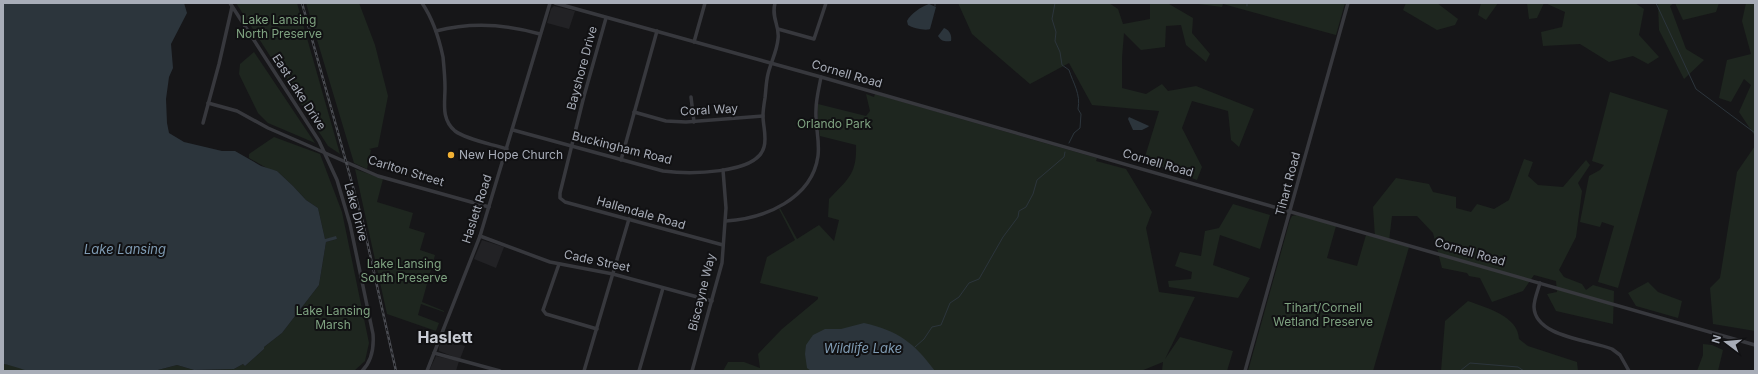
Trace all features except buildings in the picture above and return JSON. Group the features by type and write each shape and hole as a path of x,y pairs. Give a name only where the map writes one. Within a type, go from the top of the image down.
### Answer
{"street":[{"name":"East Lake Drive","path":"230,3 303,114 325,152"},
{"path":"422,3 428,12 436,31 443,62 445,87 444,110 448,123 462,135 507,148"},
{"name":"Haslett Road","path":"427,371 490,207 550,3"},
{"name":"Cornell Road","path":"555,3 772,63 1290,212 1540,282 1755,346"},
{"path":"694,42 705,3"},
{"name":"Buckingham Road","path":"513,130 670,172 723,170 749,163 762,154 765,139 763,116 766,85 778,39 778,30 773,17 775,3"},
{"path":"778,30 814,39 826,3"},
{"name":"Tihart Road","path":"1245,371 1348,3"},
{"path":"203,123 232,7"},
{"name":"Bayshore Drive","path":"560,193 584,96 606,18"},
{"path":"436,31 468,25 492,25 512,27 540,34"},
{"path":"621,160 657,31"},
{"path":"726,221 753,217 772,210 794,196 809,180 816,165 818,155 819,141 816,110 821,77"},
{"path":"692,97 694,122"},
{"name":"Carlton Street","path":"208,103 237,111 273,130 378,176 490,207"},
{"name":"Coral Way","path":"634,112 666,121 694,122 763,116"},
{"name":"Lake Drive","path":"325,152 337,180 350,224 370,320 373,349 369,361 362,371"},
{"name":"Biscayne Way","path":"692,371 720,270 726,221 726,191 723,170"},
{"name":"Hallendale Road","path":"560,193 560,198 565,202 723,245"},
{"path":"584,371 629,220"},
{"name":"Cade Street","path":"480,236 541,259 559,264 613,274 712,301"},
{"path":"559,264 543,306 543,310 546,314 597,328"},
{"path":"1540,282 1534,307 1536,316 1543,326 1552,332 1612,349 1621,358 1630,371"},
{"path":"639,371 664,288"},
{"path":"434,353 500,371"}],"shaded area":[{"path":"554,6 575,11 569,29 547,23 551,9"},
{"path":"482,240 504,247 496,268 474,259"},
{"path":"442,339 465,346 460,359 439,351"},
{"path":"436,356 459,361 456,371 429,371"}],"green space":[{"name":"Lake Lansing North Preserve","path":"236,3 297,3 340,154 328,146"},
{"path":"306,3 359,3 375,45 388,96 378,147 369,149 371,150 367,169 354,163"},
{"path":"958,3 1109,3 1118,9 1123,24 1150,19 1150,3 1174,3 1169,4 1193,18 1192,33 1210,54 1206,62 1186,45 1181,25 1166,26 1165,47 1141,50 1124,33 1122,88 1146,94 1162,84 1168,91 1196,86 1254,109 1239,147 1231,140 1228,111 1192,101 1182,128 1202,167 1197,180 1144,160 1159,111 1092,105 1069,63 1030,84 972,34"},
{"path":"1190,3 1345,3 1336,35 1223,4 1222,7"},
{"path":"1406,3 1437,3 1458,19 1455,25 1437,30 1403,10"},
{"path":"1481,3 1498,3 1486,20 1478,15"},
{"path":"1527,3 1544,3 1537,18 1529,19"},
{"path":"1545,3 1635,3 1644,9 1639,35 1659,57 1648,64 1633,56 1609,62 1580,44 1543,46 1541,32 1562,27 1565,12"},
{"path":"1658,3 1674,3 1670,6 1686,49 1704,60 1684,79 1659,30"},
{"path":"1675,3 1719,3 1716,12 1683,20"},
{"path":"1746,3 1755,3 1755,136 1739,112 1751,85 1744,79 1731,102 1719,98 1727,60 1751,54 1742,21"},
{"path":"254,52 315,143 268,123 258,113 239,74 240,64"},
{"path":"1610,92 1668,110 1618,288 1598,282 1614,226 1602,222 1600,227 1580,222 1589,176 1600,170 1604,165 1592,161"},
{"name":"Orlando Park","path":"866,94 874,97 875,94 1097,158 1096,161 1126,169 1152,212 1146,228 1159,292 1195,297 1165,359 1180,337 1233,351 1227,371 1162,371 1163,362 1141,371 723,371 728,362 744,362 760,368 758,354 782,329 818,299 818,297 760,283 767,257 795,240 779,209 780,208 797,239 819,225 834,241 839,220 828,217 829,199 846,181 853,170 856,145 820,136 818,104 866,116 870,111"},
{"name":"Lake Lansing Marsh","path":"274,137 320,154 342,212 369,343 365,361 354,371 154,371 177,365 194,370 234,369 243,364 245,366 264,349 264,347 282,333 319,285 326,242 337,239 335,237 325,239 318,208 306,200 277,171 270,170 249,158 249,154"},
{"path":"1755,146 1755,331 1713,324 1710,288 1720,278 1737,172"},
{"name":"Tihart/Cornell Wetland Preserve","path":"1524,159 1533,162 1528,176 1538,185 1563,187 1586,160 1590,165 1578,183 1582,191 1576,237 1559,270 1564,277 1582,284 1586,290 1593,285 1614,291 1613,324 1556,311 1547,294 1557,292 1556,281 1534,275 1523,291 1492,302 1480,278 1469,276 1467,273 1442,268 1433,233 1417,216 1392,216 1389,241 1409,247 1373,371 1248,371 1292,216 1297,215 1336,226 1327,258 1357,266 1366,235 1375,237 1373,207 1396,178 1429,184 1433,192 1456,197 1456,208 1471,212 1477,204 1494,209 1509,200"},
{"name":"Lake Lansing South Preserve","path":"355,169 383,179 377,202 413,213 409,228 425,233 420,250 435,255 422,302 444,312 421,304 418,315 439,323 436,331 387,314"},
{"path":"1233,204 1270,215 1260,249 1220,235 1213,265 1250,278 1238,298 1169,287 1168,281 1191,279 1192,272 1175,266 1180,252 1201,256 1205,231 1219,228"},
{"path":"1648,282 1658,292 1682,301 1678,318 1636,306 1628,293"},
{"path":"1468,301 1492,310 1507,319 1513,324 1519,339 1528,346 1577,362 1578,371 1441,371 1445,321"},
{"path":"1703,344 1712,345 1723,350 1718,371 1697,371 1703,355"},
{"path":"3,364 14,365 31,371 3,371"}],"water":[{"name":"Lake Lansing","path":"3,3 184,3 187,13 171,44 173,68 169,77 166,99 169,133 184,142 222,151 235,151 261,166 277,171 306,200 318,208 325,239 336,236 337,239 326,242 319,285 282,333 264,347 264,349 245,366 243,364 234,369 194,370 177,365 154,371 35,371 3,364"},
{"path":"929,4 936,7 930,29 919,29 908,25 907,21 911,15"},
{"path":"944,28 950,33 951,41 943,41 938,36"},
{"path":"1129,117 1149,126 1142,130 1133,130 1128,119"},
{"name":"Wildlife Lake","path":"864,323 887,330 905,340 920,353 935,371 811,371 807,368 805,354 806,345 813,335 825,329 841,329"}],"waterway":[{"path":"1055,3 1052,19 1056,32 1055,41 1060,52 1062,65 1069,70 1076,89 1079,104 1078,109 1081,114 1080,128 1074,133 1069,143"},
{"path":"1656,3 1696,89 1755,133"},
{"path":"915,347 924,339 932,327 941,325 950,303 959,297 969,283 979,279 1003,237 1018,217 1019,211 1026,207 1033,194 1037,180 1064,157 1065,152"},
{"path":"1460,371 1470,363 1518,367 1524,371"}],"railway":[{"path":"302,3 363,223 396,371"}],"place":[{"name":"New Hope Church","path":"451,155"}],"district":[{"name":"Haslett","path":"445,337"}]}
